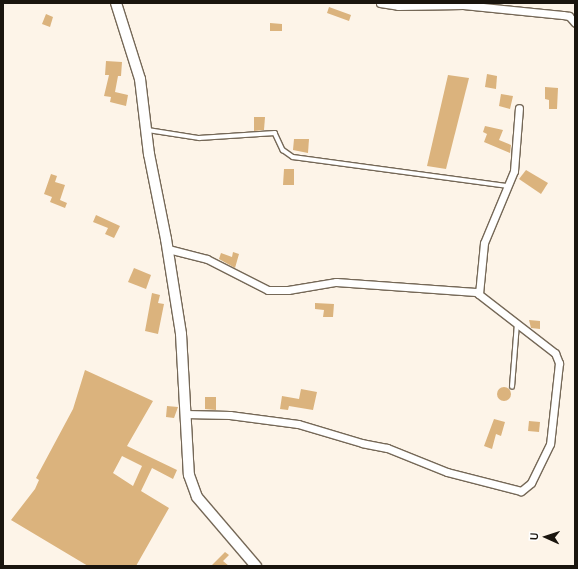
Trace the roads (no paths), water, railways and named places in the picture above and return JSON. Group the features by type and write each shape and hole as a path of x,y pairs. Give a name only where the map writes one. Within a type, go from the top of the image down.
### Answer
{"street":[{"path":"116,3 140,78 149,154 168,249 181,334 185,414 191,486 211,514 256,566"},
{"path":"380,3 398,6 463,5 562,15 573,18 575,23"},
{"path":"479,294 484,243 508,186 516,161 519,108"},
{"path":"168,249 207,259 268,290 288,290 336,282 427,290 469,290 479,294 555,353 559,363 550,444 531,483 521,491 447,472 387,448 349,440 298,424 230,415 185,414"}],"lane":[{"path":"146,129 199,138 275,133 283,150 293,157 508,186"},
{"path":"512,387 517,323"}]}
